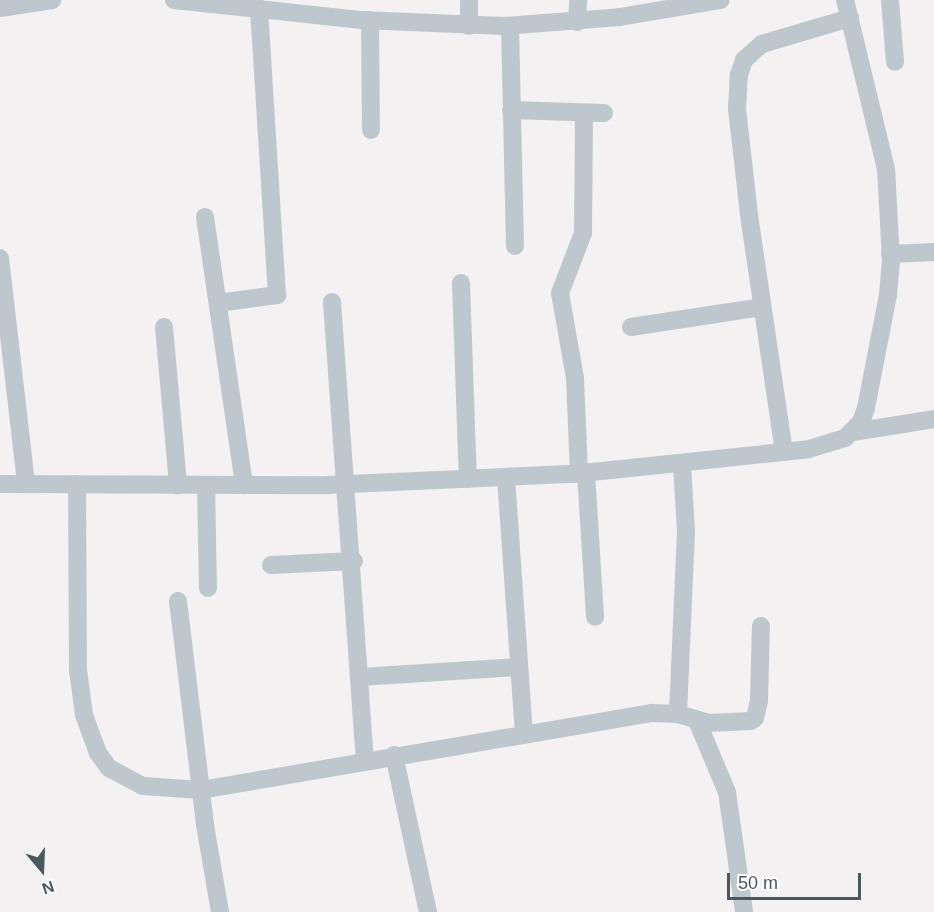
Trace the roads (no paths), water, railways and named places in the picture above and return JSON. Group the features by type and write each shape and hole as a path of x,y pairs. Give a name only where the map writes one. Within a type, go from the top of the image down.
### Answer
{"street":[{"path":"0,9 52,0"},
{"path":"174,0 259,9 346,9 370,20 469,26 578,22 670,5 721,0"},
{"path":"469,0 469,26"},
{"path":"578,0 578,22"},
{"path":"845,0 886,169 890,254 888,295 866,408 853,432"},
{"path":"890,0 895,62"},
{"path":"218,303 277,295 259,9"},
{"path":"784,452 761,307 737,109 739,75 744,60 762,44 850,18"},
{"path":"370,20 371,130"},
{"path":"510,26 515,246"},
{"path":"511,110 604,113"},
{"path":"584,113 583,233 560,292 575,378 595,617"},
{"path":"205,217 244,484"},
{"path":"890,254 934,252"},
{"path":"0,258 26,484"},
{"path":"461,283 468,479"},
{"path":"332,302 341,450 347,484 354,561 365,760"},
{"path":"631,327 761,307"},
{"path":"164,327 178,485"},
{"path":"0,484 347,484 583,473 682,465 831,445 853,432 934,419"},
{"path":"678,714 686,531 682,465"},
{"path":"506,477 524,733"},
{"path":"76,484 78,669 90,733 109,768 129,780 163,790 201,790 394,755 652,713 678,714 697,721 741,723 755,718 761,626"},
{"path":"206,485 208,588"},
{"path":"271,565 354,561"},
{"path":"178,602 201,790 220,912"},
{"path":"360,677 519,667"},
{"path":"697,721 727,792 744,912"},
{"path":"394,755 428,912"}]}
